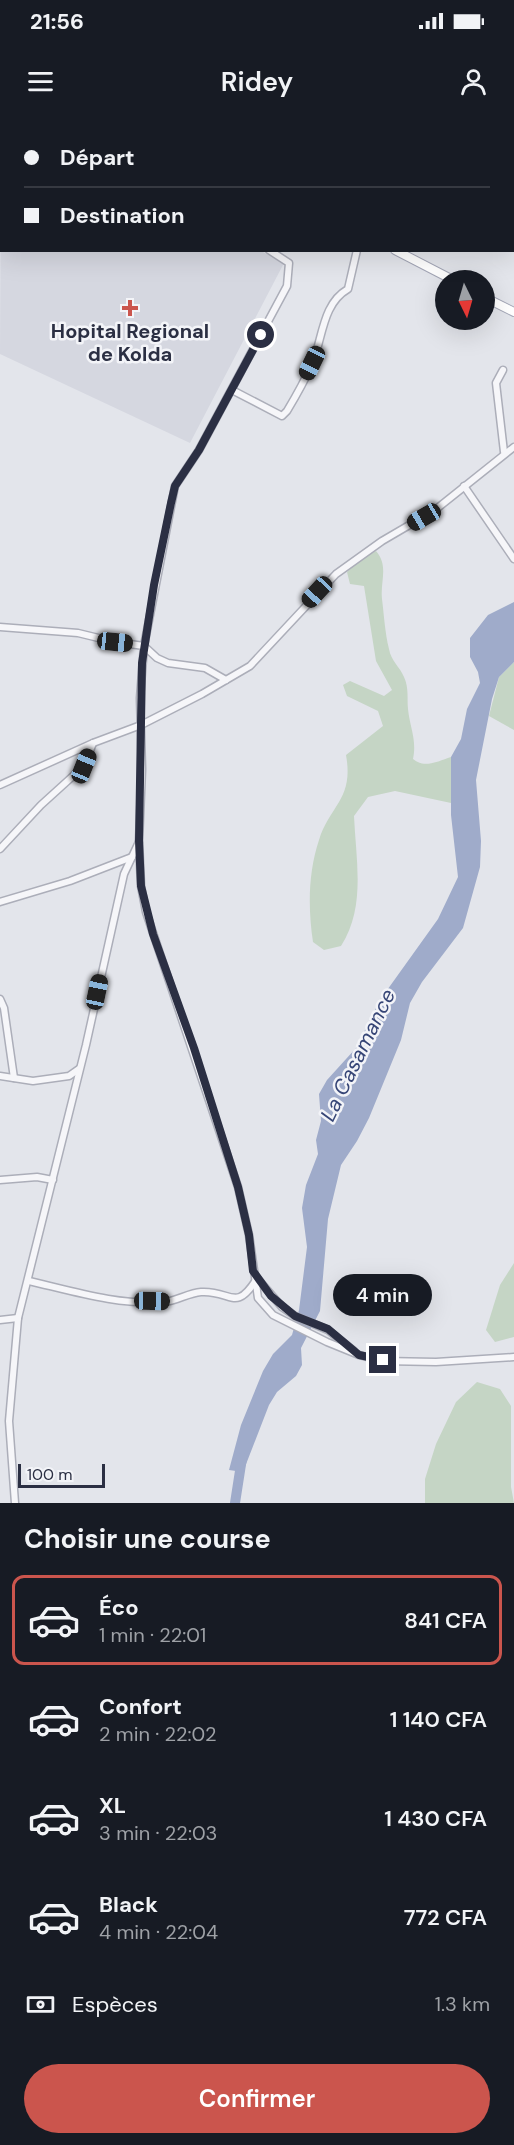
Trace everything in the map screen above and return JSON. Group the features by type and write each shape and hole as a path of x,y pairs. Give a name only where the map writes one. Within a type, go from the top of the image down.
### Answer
{"main road":[{"path":"399,252 435,271"},
{"path":"495,302 514,312"}],"street":[{"path":"272,252 289,262 287,286 199,450 175,486 144,646 139,841 141,886 146,912 238,1187 249,1235 258,1298 273,1315 359,1355 383,1360 419,1362 514,1357"},
{"path":"232,390 268,411 282,416 288,411 312,363 329,309 338,295 348,289 357,252"},
{"path":"503,370 496,383 504,452"},
{"path":"0,785 93,743 141,725 226,680 259,659 336,574 382,541 435,510 504,452 514,447"},
{"path":"464,486 514,559"},
{"path":"0,627 78,633 144,646 157,658 168,663 205,668 226,680"},
{"path":"0,849 41,805 84,766 93,743"},
{"path":"15,1503 9,1421 18,1318 80,1069 124,874 139,841"},
{"path":"0,902 70,881 132,857"},
{"path":"0,999 4,1008 14,1078"},
{"path":"0,1076 33,1081 69,1076 80,1069"},
{"path":"0,1180 37,1177 53,1180"},
{"path":"29,1281 107,1298 165,1302 201,1292 240,1298 246,1295 256,1280"},
{"path":"256,1280 295,1316 328,1329 359,1355"},
{"path":"0,1320 18,1318"}],"shaded area":[{"name":"Hopital Regional de Kolda","path":"0,252 263,252 284,263 190,443 0,354"}],"green space":[{"path":"376,551 383,568 382,599 389,649 407,685 408,709 414,740 413,759 427,764 451,757 451,803 395,791 368,797 354,816 358,883 354,916 341,946 324,950 313,942 311,929 310,891 315,853 324,828 344,792 348,770 346,755 383,726 378,711 347,696 343,685 350,681 384,696 392,690 376,661 364,586 350,584 347,572 357,562"},
{"path":"514,662 514,730 489,716 499,677"},
{"path":"514,1263 514,1337 495,1342 486,1330 500,1285"},
{"path":"477,1382 500,1389 511,1406 511,1487 514,1503 425,1503 425,1479 436,1444 456,1402"}],"water":[{"path":"514,602 514,662 499,677 492,699 476,780 481,841 480,867 463,928 422,982 410,1003 401,1040 369,1118 341,1165 328,1219 320,1311 301,1348 302,1365 296,1376 277,1392 269,1405 243,1472 229,1470 241,1425 263,1371 273,1354 292,1335 299,1310 307,1247 302,1208 306,1185 318,1154 316,1140 321,1121 319,1094 327,1080 356,1048 380,1000 438,919 458,877 451,815 451,757 461,739 467,709 480,683 478,672 470,657 470,638 488,615"}],"waterway":[{"name":"La Casamance","path":"235,1503 242,1458"}],"place":[{"name":"Hopital Regional de Kolda","path":"130,308"}],"route":[{"path":"261,335 199,450 175,486 171,503 154,585 142,663 140,698 142,800 139,841 141,886 153,934 194,1048 238,1187 246,1218 253,1271 271,1296 295,1316 328,1329 359,1355 383,1360"}]}
